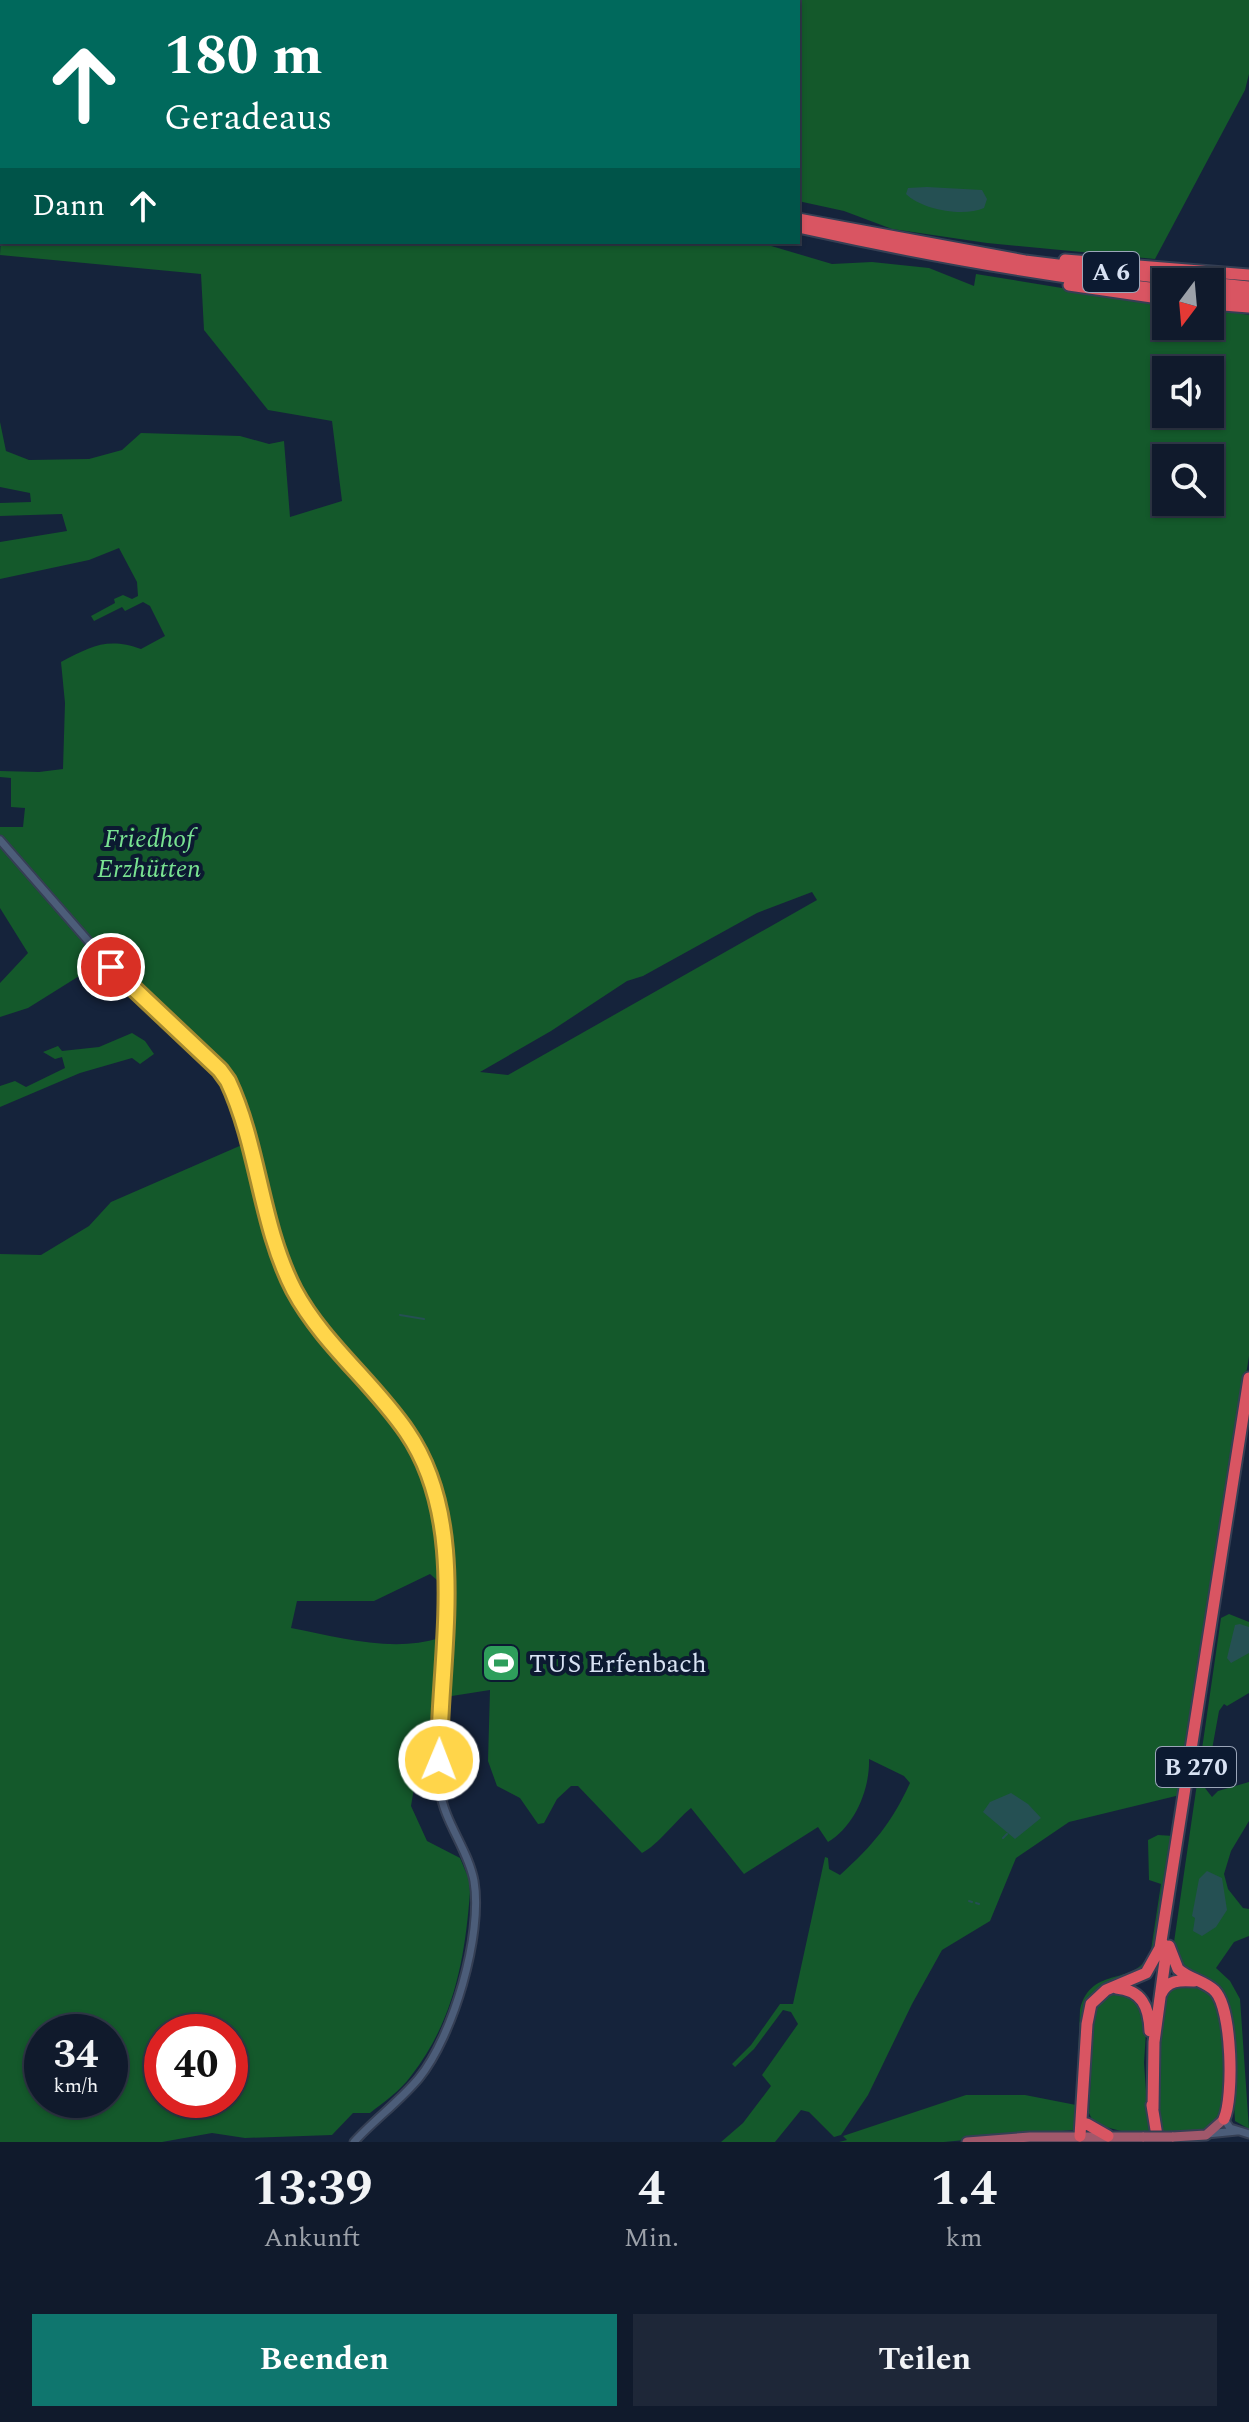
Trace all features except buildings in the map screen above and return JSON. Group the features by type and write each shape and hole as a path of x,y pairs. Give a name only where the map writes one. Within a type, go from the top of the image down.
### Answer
{"highway":[{"name":"A 6","path":"800,219 1025,261 1152,277"},
{"name":"A 6","path":"800,227 1002,268 1152,288"},
{"name":"A 6","path":"1025,261 1114,263 1247,275"},
{"path":"1002,268 1087,289 1152,297"},
{"path":"1224,284 1249,287"},
{"path":"1224,295 1249,298"},
{"path":"1224,305 1249,307"},
{"path":"1224,306 1249,313"},
{"name":"B 270","path":"1080,2136 1088,2012 1098,1995 1136,1979 1149,1969 1166,1932 1249,1378"},
{"name":"B 270","path":"1216,1602 1249,1418"},
{"path":"1153,2109 1153,2053 1166,1932"},
{"path":"1150,2039 1166,1932"},
{"name":"B 270","path":"1166,1932 1174,1964 1182,1974 1203,1983 1219,1995 1225,2011 1229,2096 1224,2119"},
{"path":"1158,2006 1162,1991 1169,1984 1178,1981 1203,1983"},
{"path":"1111,1988 1128,1990 1141,1998 1149,2011 1149,2094 1158,2142"},
{"name":"B 270","path":"1084,2109 1087,2124"},
{"path":"1080,2136 1087,2124 1108,2136"}],"main road":[{"path":"967,2142 1080,2136 1206,2135 1217,2129 1224,2119"}],"street":[{"path":"0,840 111,967 220,1070 231,1087 273,1233 294,1289 321,1330 395,1415 427,1467 440,1510 445,1543 440,1790 444,1810 474,1882 473,1928 467,1972 459,1998 424,2071 354,2142"},
{"path":"1224,2119 1228,2127 1237,2131"},
{"path":"1224,2119 1249,2132"},
{"path":"1206,2135 1249,2132"}],"green space":[{"path":"800,0 1249,0 1249,74 1245,90 1155,259 987,243 892,229 844,211 800,201"},
{"name":"Friedhof Erzhütten","path":"1,244 765,244 832,264 872,262 929,268 974,286 976,274 1152,303 1152,340 1224,340 1224,311 1249,315 1249,1356 1180,1795 1069,1822 1016,1858 990,1921 942,1950 868,2095 841,2135 834,2137 809,2112 801,2110 775,2142 721,2142 743,2123 771,2086 762,2075 798,2024 791,2012 783,2010 754,2049 735,2067 732,2064 751,2045 780,2004 793,2004 825,1857 828,1858 829,1869 840,1875 880,1833 910,1783 904,1776 869,1759 864,1794 853,1817 838,1835 828,1842 818,1827 744,1874 691,1808 642,1853 578,1786 571,1786 557,1799 544,1823 538,1824 520,1798 497,1786 488,1761 490,1690 439,1698 428,1724 425,1765 414,1788 411,1806 427,1841 460,1858 469,1879 470,1892 465,1941 447,2011 426,2055 397,2091 370,2113 353,2113 332,2135 245,2138 212,2133 162,2142 0,2142 0,1254 41,1255 89,1226 111,1202 251,1141 240,1101 225,1071 112,955 101,962 113,976 109,984 102,981 100,963 28,1008 0,1017 0,983 28,953 0,908 0,827 23,827 25,808 11,807 11,778 0,777 0,771 63,769 65,703 61,662 100,645 119,644 141,649 165,636 150,606 143,602 125,611 122,607 94,621 91,616 123,595 132,599 138,596 137,582 119,548 89,560 0,579 0,542 67,531 62,514 0,516 0,503 31,502 30,493 0,487 0,422 6,451 29,460 89,459 122,450 141,433 240,436 269,444 284,441 290,517 342,501 332,421 268,410 204,330 201,274 0,255","holes":["812,892 817,900 508,1075 480,1072 551,1031 627,981 643,976 757,913","430,1574 437,1580 440,1638 384,1644 291,1628 297,1601 374,1601"]},
{"path":"132,1033 145,1041 154,1054 140,1064 132,1058 80,1073 0,1107 0,1086 15,1081 26,1087 65,1068 62,1057 55,1059 43,1052 58,1046 62,1051 99,1047"},
{"path":"1229,1614 1249,1622 1249,1693 1227,1706 1224,1704 1219,1711 1205,1788 1212,1797 1218,1791 1249,1782 1249,1821 1231,1851 1224,1874 1228,1889 1243,1908 1249,1909 1249,1936 1234,1942 1216,1968 1230,1981 1240,1999 1249,2129 1235,2121 1228,2004 1223,1995 1177,1963 1173,1949 1221,1618"},
{"path":"1158,1835 1174,1836 1165,1907 1156,1945 1151,1959 1138,1974 1103,1988 1090,1998 1076,2127 1073,2130 944,2142 839,2142 847,2140 843,2136 966,2095 1025,2095 1076,2105 1080,2010 1086,1996 1094,1986 1136,1969 1151,1950 1161,1884 1149,1880 1148,1840"},
{"path":"1185,1985 1204,1990 1215,2000 1222,2020 1225,2100 1219,2120 1203,2132 1162,2132 1158,2079 1161,2018 1171,1988"},
{"path":"1117,1993 1134,1997 1147,2017 1144,2063 1149,2132 1121,2131 1094,2124 1089,2113 1094,2012 1103,1999"}],"shaded area":[{"path":"908,188 982,190 987,199 984,208 955,212 932,208 906,194"},
{"path":"1235,1625 1249,1627 1249,1653 1231,1663 1227,1658"},
{"path":"1011,1793 1028,1804 1041,1818 1015,1839 983,1812 990,1802"},
{"path":"1207,1871 1222,1878 1227,1910 1216,1927 1202,1936 1193,1931 1195,1918 1192,1916 1199,1879"}],"waterway":[{"path":"400,1315 424,1319"},
{"path":"1003,1838 1007,1834"}],"place":[{"name":"TUS Erfenbach","path":"501,1663"}],"route":[{"path":"111,967 228,1081 277,1246 294,1289 321,1330 395,1415 427,1467 440,1510 446,1558 439,1760"}]}
